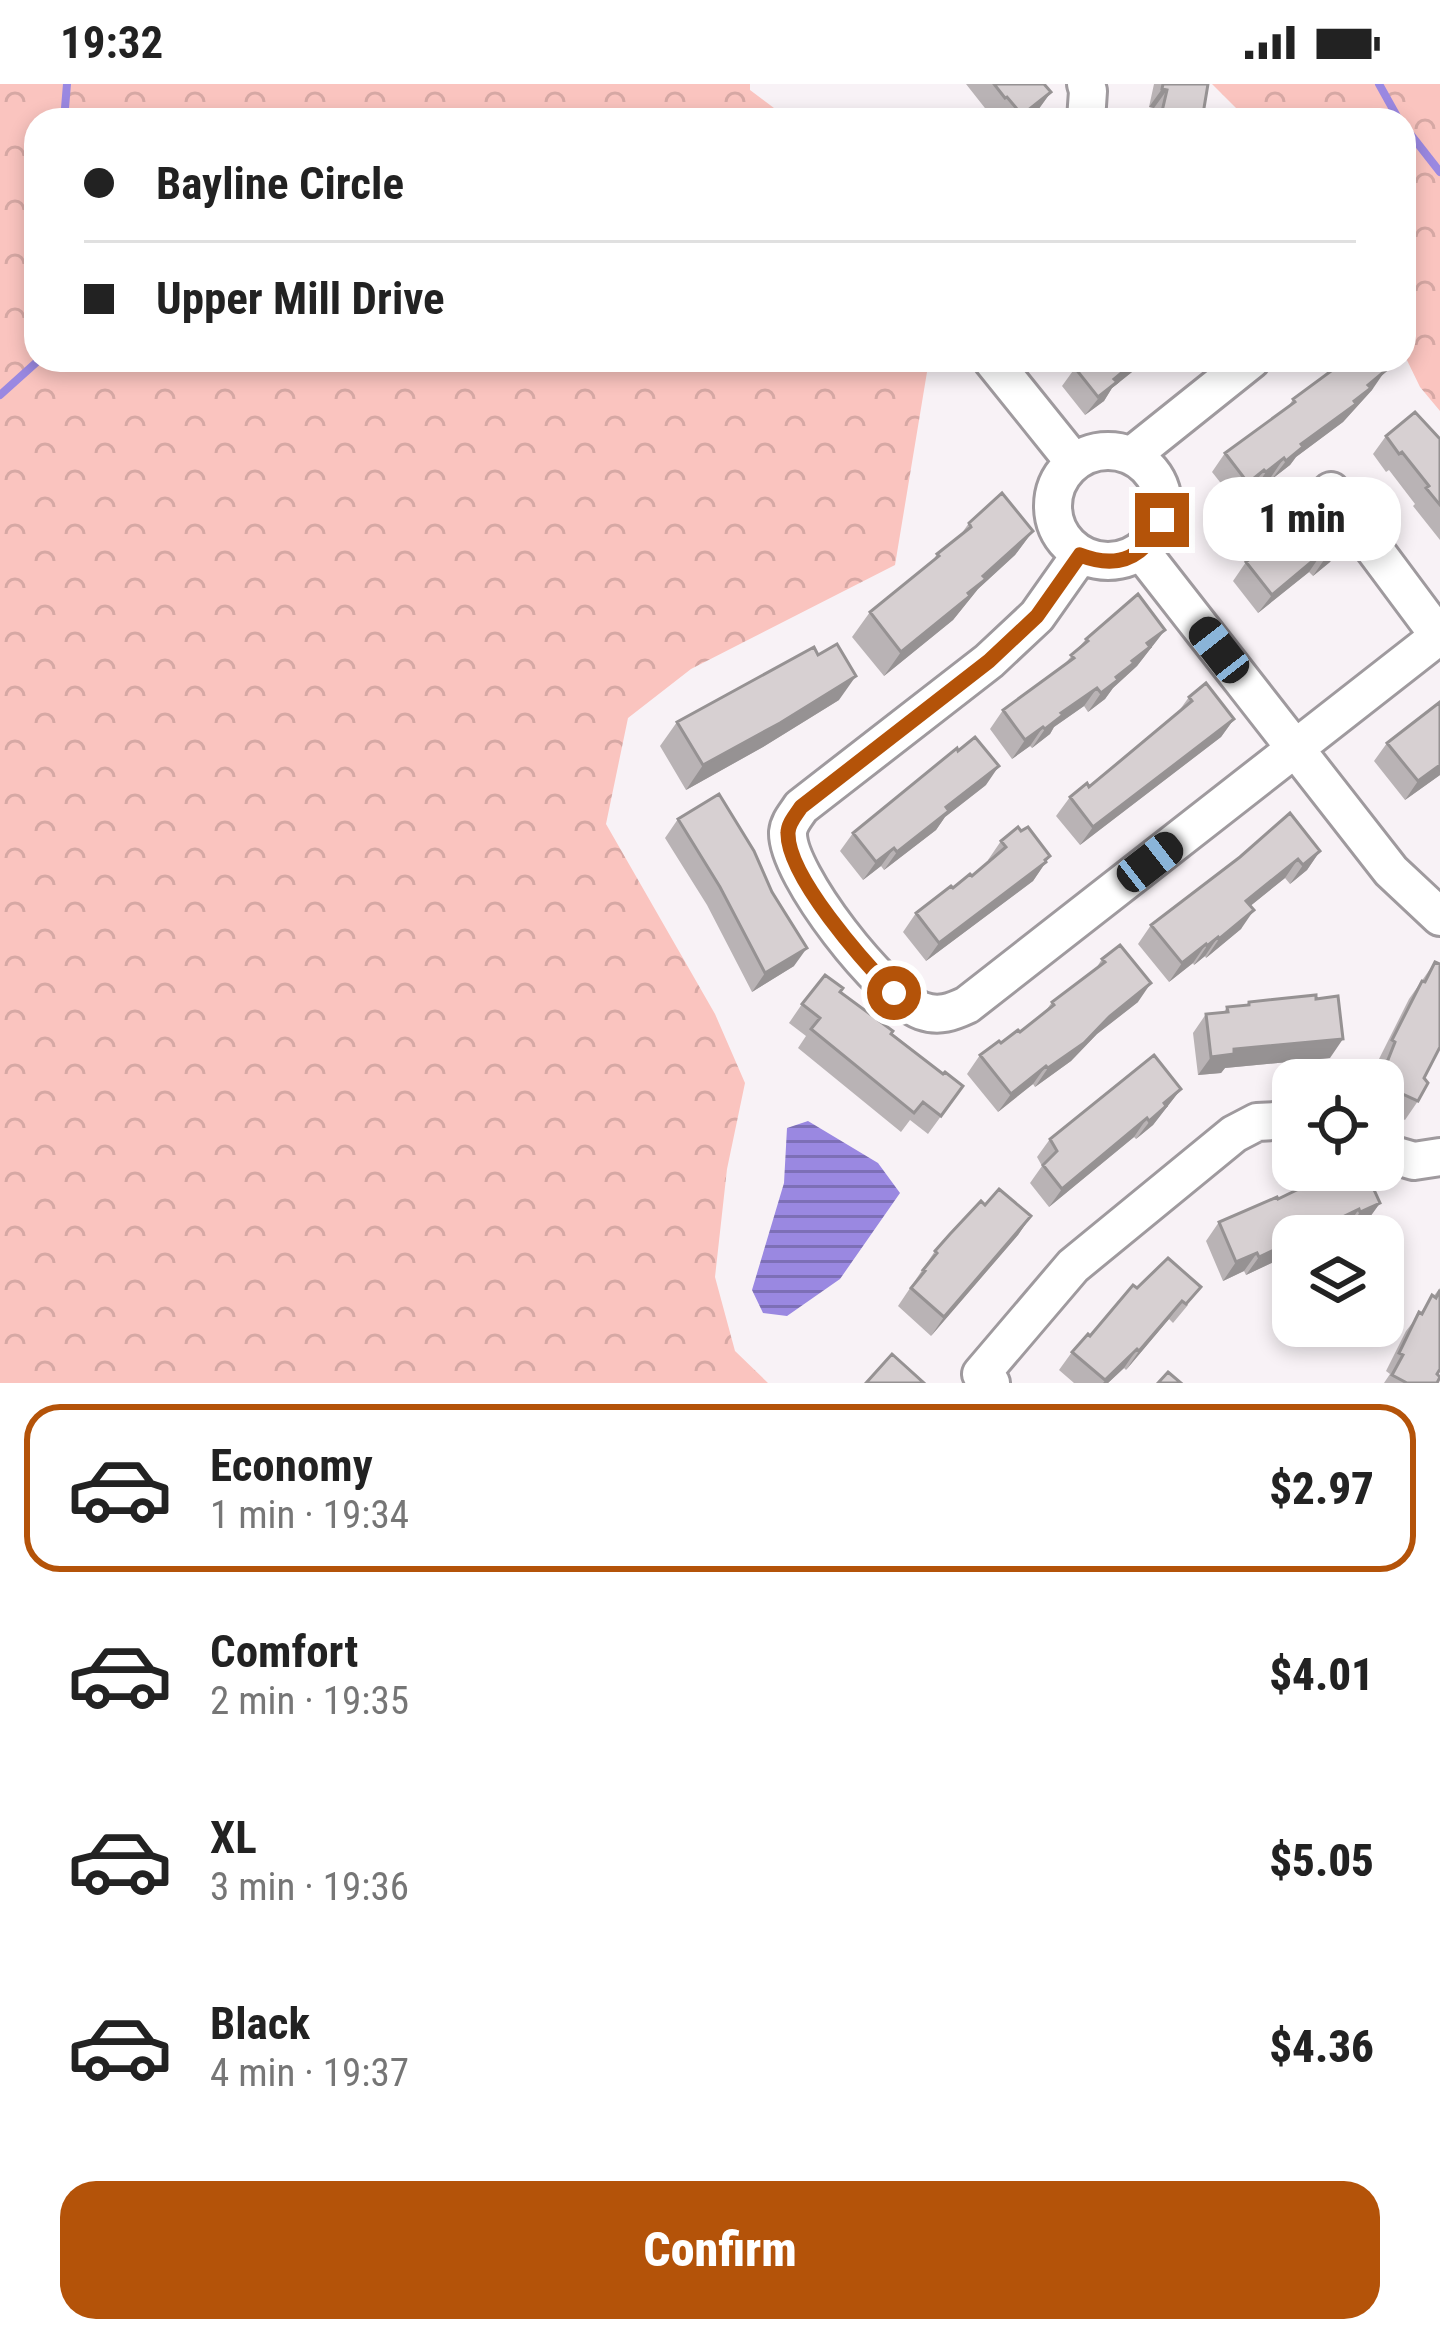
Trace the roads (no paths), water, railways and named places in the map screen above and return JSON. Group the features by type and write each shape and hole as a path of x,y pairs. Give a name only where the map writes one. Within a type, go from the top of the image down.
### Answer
{"street":[{"path":"1002,372 1074,462"},
{"path":"1131,456 1236,372"},
{"path":"1117,451 1131,456 1147,466 1158,482 1162,520 1154,537 1127,559 1111,562 1080,555 1066,544 1052,510 1061,476 1087,454 1117,451"},
{"path":"1080,555 1037,616 989,661 801,807 791,820 791,849 811,891 866,964 919,1010 949,1014 967,1004 1439,636 1331,491"},
{"path":"1141,551 1391,871 1440,917"},
{"path":"991,1383 981,1374 1073,1266 1234,1134 1257,1122 1272,1121"},
{"path":"1404,1158 1440,1156"}],"waterway":[{"path":"65,108 67,84"},
{"path":"1379,84 1392,108"},
{"path":"1416,141 1440,172"},
{"path":"0,395 26,372"}]}
